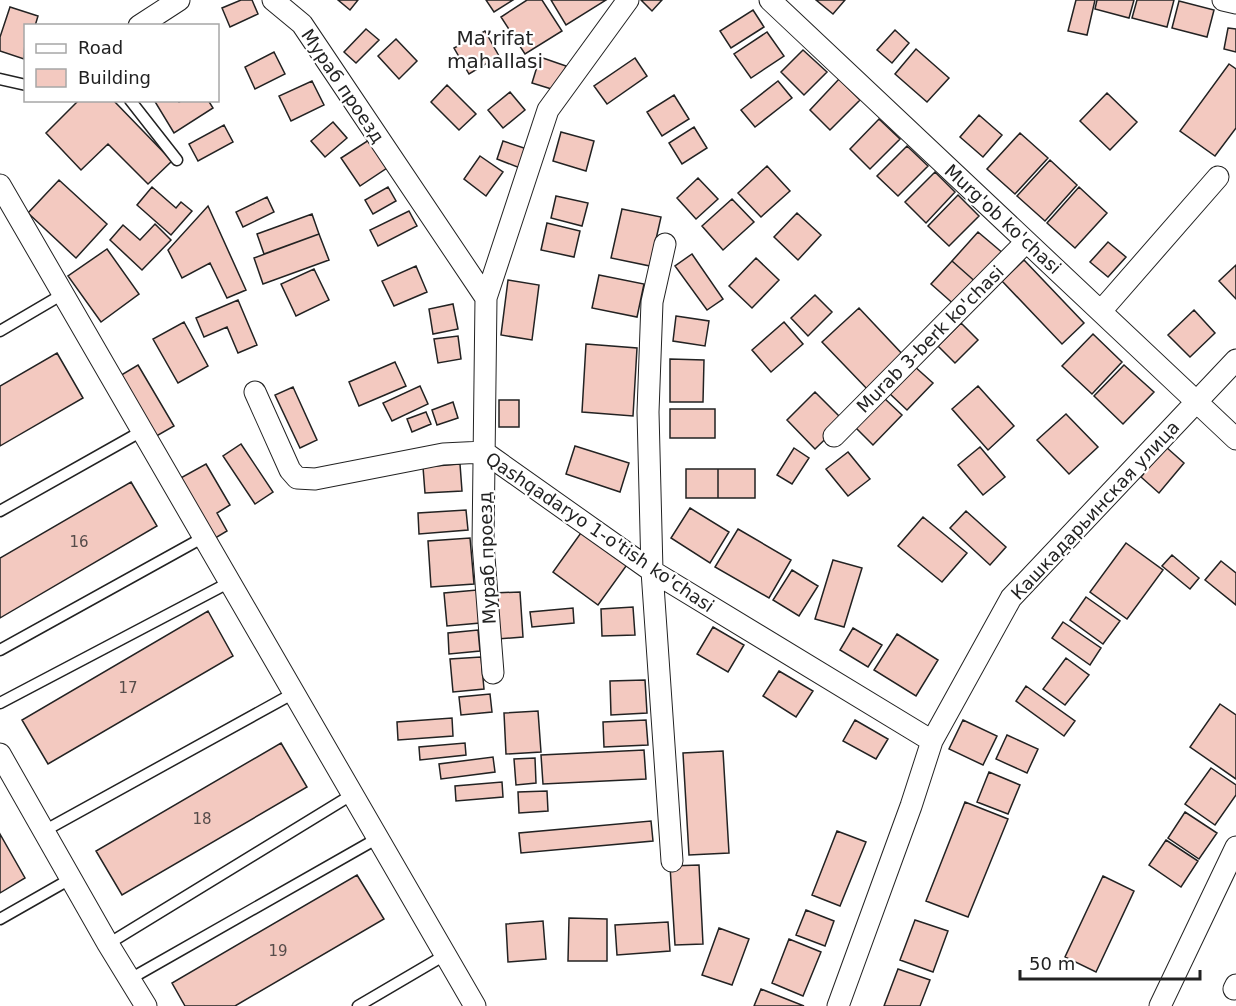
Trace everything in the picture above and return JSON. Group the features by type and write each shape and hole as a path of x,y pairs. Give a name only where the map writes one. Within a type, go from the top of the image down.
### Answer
{"street":[{"path":"143,24 179,0"},
{"name":"Мураб проезд","path":"273,0 302,24 486,298"},
{"name":"Мураб проезд","path":"493,674 483,543 486,298 548,110 628,0"},
{"name":"Murg'ob ko'chasi","path":"770,0 1236,439"},
{"path":"1223,0 1236,3"},
{"path":"1101,311 1218,177"},
{"path":"0,185 475,1006"},
{"name":"Murab 3-berk ko'chasi","path":"834,436 1026,242"},
{"path":"665,244 652,302 648,412 652,571 672,861"},
{"name":"Кашкадарьинская улица","path":"838,1006 911,806 932,741 1011,598 1236,360"},
{"name":"Qashqadaryo 1-o'tish ko'chasi","path":"255,392 290,470 297,478 315,479 443,454 484,452 652,571 932,741"},
{"path":"0,754 146,1006"},
{"path":"1160,1006 1236,847"}],"lane":[{"path":"0,79 24,85"},
{"path":"132,102 177,160"},
{"path":"0,332 63,294"},
{"path":"0,511 142,431"},
{"path":"0,650 204,537"},
{"path":"0,703 230,582"},
{"path":"44,831 294,693"},
{"path":"108,944 353,794"},
{"path":"130,979 378,838"},
{"path":"0,919 72,878"},
{"path":"358,1006 446,955"}],"building":[{"path":"241,0 252,0 258,14 230,27 222,8"},
{"path":"338,0 358,0 350,10"},
{"path":"486,0 513,0 494,12"},
{"path":"527,0 542,0 562,31 525,54 501,17"},
{"path":"551,0 606,0 566,25"},
{"path":"641,0 662,0 652,11"},
{"path":"816,0 845,0 833,14"},
{"path":"1076,0 1095,0 1087,35 1068,31"},
{"path":"1097,0 1134,0 1129,18 1095,9"},
{"path":"1137,0 1174,0 1167,27 1132,18"},
{"path":"1179,1 1214,10 1207,37 1172,28"},
{"path":"10,7 38,16 36,24 24,24 24,59 0,51 0,37"},
{"path":"753,10 764,27 731,48 720,31"},
{"path":"1228,28 1236,29 1236,52 1224,49"},
{"path":"366,29 379,40 356,63 344,52"},
{"path":"895,30 909,43 892,63 877,50"},
{"path":"485,31 499,56 469,74 454,48"},
{"path":"767,32 784,56 751,78 734,54"},
{"path":"396,39 417,61 399,79 378,56"},
{"path":"916,49 949,78 927,102 895,74"},
{"path":"803,50 827,72 804,95 781,72"},
{"path":"274,52 285,74 255,89 245,67"},
{"path":"540,57 566,66 558,91 532,83"},
{"path":"635,58 647,76 607,104 594,86"},
{"path":"1229,64 1236,69 1236,128 1215,156 1180,131"},
{"path":"839,79 860,100 830,130 810,110"},
{"path":"312,81 324,105 291,121 279,96"},
{"path":"778,81 792,98 755,127 741,110"},
{"path":"447,85 476,114 459,130 431,102"},
{"path":"510,92 525,110 503,128 488,110"},
{"path":"1107,93 1137,122 1110,150 1080,121"},
{"path":"674,95 689,119 662,136 647,112"},
{"path":"77,102 115,102 172,161 148,184 108,144 81,170 46,133"},
{"path":"155,102 209,102 213,108 174,133"},
{"path":"979,115 1002,135 983,157 960,137"},
{"path":"879,119 900,139 870,169 850,149"},
{"path":"333,122 347,138 325,157 311,141"},
{"path":"224,125 233,142 198,161 189,144"},
{"path":"694,127 707,148 682,164 669,143"},
{"path":"561,132 594,141 586,171 553,161"},
{"path":"1020,133 1048,158 1015,194 987,169"},
{"path":"372,138 390,166 360,186 341,158"},
{"path":"503,141 527,149 520,168 497,159"},
{"path":"907,146 928,166 898,196 877,176"},
{"path":"480,156 503,172 486,196 464,179"},
{"path":"1050,160 1077,185 1045,221 1017,196"},
{"path":"767,166 790,191 761,217 738,193"},
{"path":"935,172 955,192 926,223 905,202"},
{"path":"698,178 718,199 696,219 677,198"},
{"path":"59,180 107,224 76,258 28,213"},
{"path":"152,187 176,208 181,202 192,211 171,235 137,205"},
{"path":"388,187 396,201 373,214 365,200"},
{"path":"1079,187 1107,213 1075,248 1047,223"},
{"path":"958,195 979,216 949,246 928,226"},
{"path":"556,196 588,203 582,226 551,218"},
{"path":"267,197 274,212 243,227 236,212"},
{"path":"732,199 754,222 723,250 702,226"},
{"path":"208,206 246,290 227,298 210,263 182,278 168,250"},
{"path":"622,209 661,217 650,266 611,258"},
{"path":"409,211 417,226 378,246 370,230"},
{"path":"797,213 821,235 798,260 774,237"},
{"path":"312,214 319,234 264,254 257,234"},
{"path":"547,223 580,231 574,257 541,250"},
{"path":"155,224 171,240 142,270 110,240 123,225 140,240"},
{"path":"978,232 1004,254 978,284 952,261"},
{"path":"319,234 329,260 263,284 254,258"},
{"path":"1108,242 1126,257 1108,277 1090,262"},
{"path":"107,249 139,294 101,322 68,276"},
{"path":"692,254 723,299 707,310 675,266"},
{"path":"756,258 779,280 752,308 729,286"},
{"path":"1024,260 1084,323 1062,344 1002,281"},
{"path":"952,261 978,284 957,307 931,284"},
{"path":"1236,265 1236,299 1219,281"},
{"path":"416,266 427,292 394,306 382,281"},
{"path":"314,269 329,300 296,316 281,284"},
{"path":"599,275 644,284 637,317 592,308"},
{"path":"508,280 539,285 532,340 501,335"},
{"path":"815,295 832,312 808,336 791,318"},
{"path":"238,300 257,345 238,353 227,327 204,337 196,318"},
{"path":"453,304 458,329 433,334 429,309"},
{"path":"859,308 906,358 870,392 822,342"},
{"path":"1194,310 1215,333 1190,357 1168,335"},
{"path":"676,316 709,321 705,346 673,341"},
{"path":"184,322 208,366 178,383 153,339"},
{"path":"784,322 803,344 771,372 752,350"},
{"path":"961,323 978,340 955,363 938,346"},
{"path":"1093,334 1122,362 1092,394 1062,366"},
{"path":"458,336 461,359 438,363 434,339"},
{"path":"586,344 637,348 633,416 582,412"},
{"path":"57,353 83,398 0,446 0,386"},
{"path":"670,359 704,360 703,402 670,402"},
{"path":"395,362 406,386 359,406 349,382"},
{"path":"138,365 174,426 153,438 118,377"},
{"path":"1124,365 1154,392 1123,424 1094,396"},
{"path":"914,366 933,383 907,410 888,392"},
{"path":"420,386 428,404 392,421 383,403"},
{"path":"978,386 1014,426 988,450 952,409"},
{"path":"293,387 317,440 300,448 275,395"},
{"path":"815,392 844,421 815,449 787,420"},
{"path":"883,397 902,415 873,445 854,426"},
{"path":"499,400 519,400 519,427 499,427"},
{"path":"453,402 458,418 437,425 432,410"},
{"path":"670,409 715,409 715,438 670,438"},
{"path":"426,412 431,424 412,432 407,419"},
{"path":"1066,414 1098,447 1069,474 1037,440"},
{"path":"241,444 273,492 255,504 223,456"},
{"path":"575,446 629,463 620,492 566,474"},
{"path":"980,447 1005,477 983,495 958,465"},
{"path":"1166,447 1184,463 1159,493 1141,477"},
{"path":"794,448 809,458 792,484 777,475"},
{"path":"848,452 870,479 848,496 826,469"},
{"path":"206,464 230,505 217,513 227,531 212,540 177,480"},
{"path":"460,464 462,491 425,493 423,467"},
{"path":"686,469 718,469 718,498 686,498"},
{"path":"718,469 755,469 755,498 718,498"},
{"path":"131,482 157,526 0,618 0,558"},
{"path":"690,508 729,532 710,563 671,538"},
{"path":"466,510 468,530 419,534 418,513"},
{"path":"966,511 1006,547 990,565 950,528"},
{"path":"923,517 967,553 942,582 898,546"},
{"path":"738,529 791,560 769,598 715,567"},
{"path":"583,530 629,562 598,605 553,572"},
{"path":"470,538 474,584 431,587 428,541"},
{"path":"1126,543 1163,570 1127,619 1090,592"},
{"path":"1172,555 1199,578 1190,589 1162,566"},
{"path":"833,560 862,568 844,627 815,619"},
{"path":"1221,561 1236,573 1236,605 1205,580"},
{"path":"792,570 818,586 799,616 773,600"},
{"path":"477,590 480,623 447,626 444,593"},
{"path":"520,592 523,637 497,639 493,593"},
{"path":"1086,597 1120,621 1103,644 1070,620"},
{"path":"633,607 635,635 602,636 601,609"},
{"path":"573,608 574,623 532,627 530,612"},
{"path":"208,611 233,656 48,764 22,720"},
{"path":"1063,622 1101,648 1090,665 1052,638"},
{"path":"713,627 744,645 728,672 697,654"},
{"path":"853,628 882,645 868,667 840,650"},
{"path":"478,630 480,651 449,654 448,633"},
{"path":"897,634 938,660 916,696 874,670"},
{"path":"481,657 484,689 453,692 450,659"},
{"path":"1066,658 1089,675 1065,705 1043,689"},
{"path":"779,671 813,691 796,717 763,696"},
{"path":"645,680 647,713 611,715 610,681"},
{"path":"1026,686 1075,721 1064,736 1016,701"},
{"path":"490,694 492,712 461,715 459,697"},
{"path":"1220,704 1236,715 1236,779 1190,747"},
{"path":"538,711 541,752 506,754 504,713"},
{"path":"452,718 453,736 398,740 397,722"},
{"path":"646,720 648,745 604,747 603,722"},
{"path":"855,720 888,739 876,759 843,741"},
{"path":"963,720 997,736 983,765 949,749"},
{"path":"1007,735 1038,749 1027,773 996,759"},
{"path":"281,743 307,787 122,895 96,851"},
{"path":"465,743 466,755 420,760 419,747"},
{"path":"644,750 646,779 543,784 541,755"},
{"path":"723,751 729,853 689,855 683,753"},
{"path":"493,757 495,772 441,779 439,764"},
{"path":"535,758 536,783 516,785 514,759"},
{"path":"1211,768 1236,785 1236,795 1215,825 1185,804"},
{"path":"989,772 1020,785 1008,814 977,802"},
{"path":"502,782 503,797 456,801 455,786"},
{"path":"547,791 548,811 519,813 518,792"},
{"path":"965,802 1008,819 968,917 926,901"},
{"path":"1185,812 1217,833 1199,859 1168,838"},
{"path":"651,821 653,841 521,853 519,833"},
{"path":"837,831 866,842 840,906 812,895"},
{"path":"0,834 25,878 0,893"},
{"path":"1166,840 1198,861 1181,887 1149,865"},
{"path":"699,865 703,944 675,945 670,866"},
{"path":"357,875 384,919 235,1006 185,1006 172,983"},
{"path":"1103,876 1134,891 1096,972 1065,957"},
{"path":"806,910 834,921 825,946 796,935"},
{"path":"569,918 607,919 607,961 568,961"},
{"path":"915,920 948,931 933,972 900,960"},
{"path":"543,921 546,959 508,962 506,924"},
{"path":"668,922 670,951 617,955 615,925"},
{"path":"719,928 749,939 732,985 702,975"},
{"path":"789,939 821,952 803,996 772,983"},
{"path":"898,969 930,980 920,1006 884,1006"},
{"path":"761,989 804,1006 754,1006"}],"district":[{"name":"Maʼrifat mahallasi","path":"495,50"}]}
